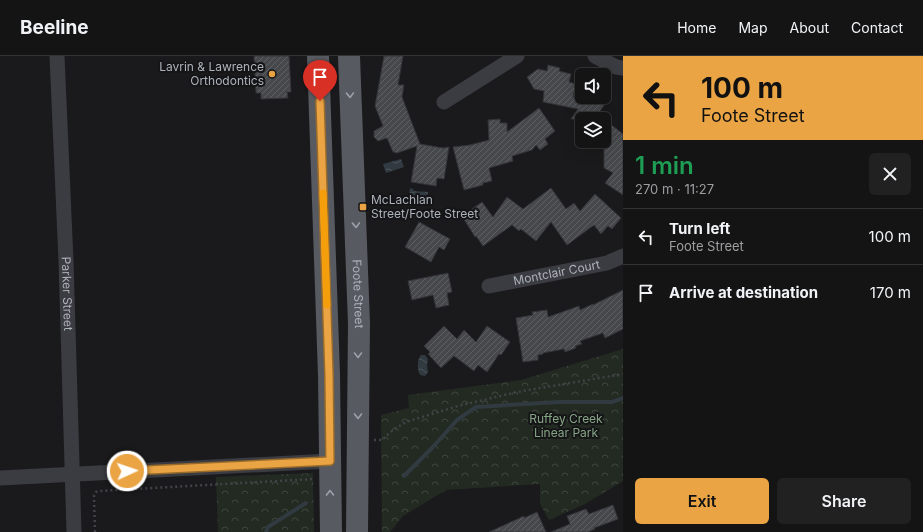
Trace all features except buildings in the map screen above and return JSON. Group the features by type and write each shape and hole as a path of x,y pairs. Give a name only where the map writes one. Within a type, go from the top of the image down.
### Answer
{"main road":[{"path":"318,56 329,367 331,532"},
{"name":"Foote Street","path":"349,56 359,324 357,532"},
{"path":"330,461 358,460"}],"street":[{"name":"Parker Street","path":"57,56 66,262 74,532"},
{"path":"444,102 517,56"},
{"path":"595,56 616,67 623,68"},
{"name":"Montclair Court","path":"489,286 607,262 623,256"},
{"path":"0,478 330,461"}],"path":[{"path":"372,441 382,440 393,430 406,422 458,406 517,392 623,374"},
{"path":"94,532 94,496 96,492 99,491 315,479 315,486"}],"green space":[{"name":"Ruffey Creek Linear Park","path":"623,349 623,481 585,504 549,520 540,504 540,484 446,490 403,516 390,532 382,532 381,415 409,408 408,395 521,380"},
{"path":"313,473 314,532 218,532 216,477"}],"water":[{"path":"401,159 404,167 386,173 383,164"},
{"path":"410,188 414,191 428,192 427,202 409,199"},
{"path":"421,355 425,355 428,359 428,372 425,376 420,375 418,370 418,362"}],"waterway":[{"path":"404,476 457,420 476,407 560,402 612,402 623,398"},
{"path":"266,532 268,527 306,503"}],"slow traffic":[{"path":"323,193 327,305"}],"place":[{"name":"Lavrin & Lawrence Orthodontics","path":"272,74"},
{"name":"McLachlan Street/Foote Street","path":"363,207"}],"route":[{"path":"127,471 330,461 329,375 320,101"}]}
